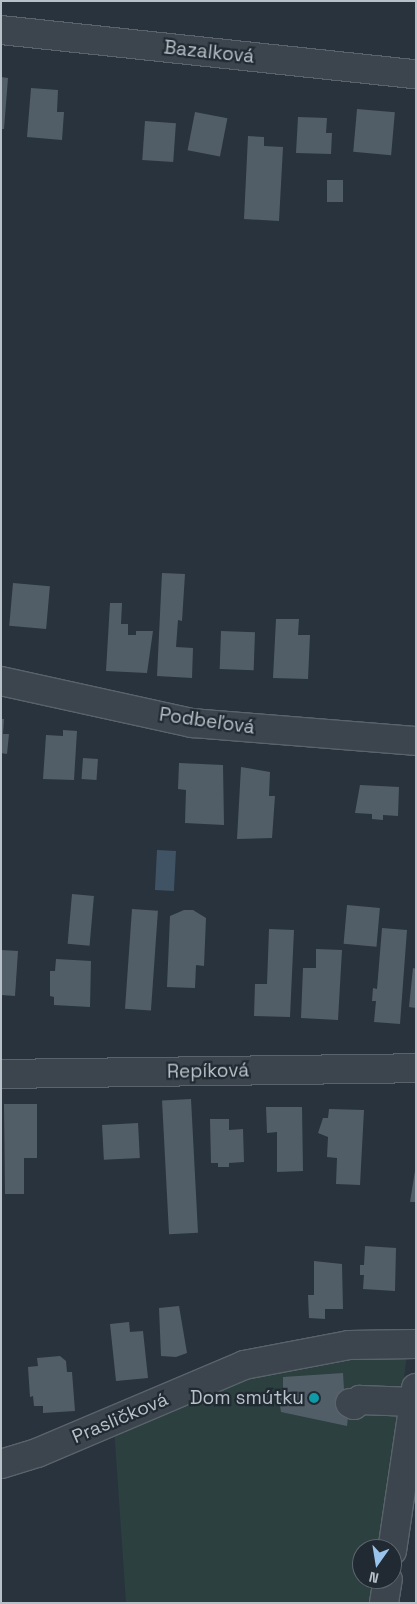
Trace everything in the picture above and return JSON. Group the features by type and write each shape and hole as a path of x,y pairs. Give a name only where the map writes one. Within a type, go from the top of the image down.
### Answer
{"street":[{"name":"Bazalková","path":"1,30 416,74"},
{"name":"Podbeľová","path":"1,680 192,722 416,741"},
{"name":"Repíková","path":"1,1074 416,1068"},
{"name":"Prasličková","path":"1,1464 37,1453 244,1365 350,1345 416,1344"},
{"path":"350,1403 354,1405 360,1400 415,1395 394,1539"},
{"path":"384,1603 386,1589"}],"green space":[{"path":"407,1354 384,1539 352,1539 352,1589 378,1589 376,1603 126,1603 114,1428 249,1369"}],"water":[{"path":"157,850 176,851 174,891 155,890"}],"building":[{"path":"1,77 8,78 4,129 1,129"},
{"path":"31,88 58,90 57,112 64,112 62,140 27,137"},
{"path":"357,109 395,112 391,155 353,152"},
{"path":"195,112 227,118 220,157 188,150"},
{"path":"298,117 327,118 326,133 332,133 331,154 296,153"},
{"path":"145,121 176,123 173,162 142,160"},
{"path":"248,136 264,137 264,146 283,147 279,221 244,219"},
{"path":"327,180 343,180 343,202 327,202"},
{"path":"162,573 185,574 182,621 178,620 176,647 193,648 192,678 157,676"},
{"path":"13,583 50,586 46,629 9,626"},
{"path":"110,603 122,603 121,624 128,624 128,635 136,635 136,631 153,631 147,673 106,671"},
{"path":"276,619 299,619 298,635 310,635 308,679 273,678"},
{"path":"221,631 255,632 254,670 220,669"},
{"path":"1,719 4,719 3,734 9,734 7,754 1,753"},
{"path":"63,730 77,731 74,780 43,779 46,735 63,736"},
{"path":"83,758 98,759 96,780 82,779"},
{"path":"179,763 223,765 224,825 185,823 186,790 178,789"},
{"path":"241,767 270,772 269,796 275,796 272,838 237,839"},
{"path":"360,785 399,787 398,816 383,815 383,820 372,819 372,814 355,813"},
{"path":"72,894 94,896 90,946 68,944"},
{"path":"347,905 380,908 376,947 344,944"},
{"path":"132,909 158,911 151,1011 125,1009"},
{"path":"184,910 193,910 206,918 204,966 196,965 195,988 167,987 170,916"},
{"path":"382,928 407,930 400,1024 374,1022 376,1001 372,1001 373,988 377,989"},
{"path":"269,929 294,930 290,1017 254,1016 255,984 267,984"},
{"path":"316,949 342,950 338,1020 301,1018 303,968 316,968"},
{"path":"1,950 18,951 15,996 1,995"},
{"path":"56,959 91,961 90,1007 54,1005 54,997 50,996 50,971 55,971"},
{"path":"413,968 416,969 416,1008 409,1007"},
{"path":"191,1099 198,1233 169,1234 162,1101"},
{"path":"4,1104 37,1104 37,1158 24,1158 24,1194 5,1194"},
{"path":"266,1107 302,1107 303,1171 277,1172 277,1132 267,1133"},
{"path":"329,1109 364,1110 360,1185 336,1184 337,1158 327,1157 328,1137 318,1133 323,1118 328,1118"},
{"path":"210,1119 229,1119 229,1130 243,1129 244,1162 229,1163 229,1167 218,1167 218,1163 211,1163"},
{"path":"138,1123 140,1158 104,1160 102,1125"},
{"path":"415,1171 416,1202 410,1202"},
{"path":"365,1246 396,1248 395,1291 363,1289 364,1275 360,1275 360,1265 364,1265"},
{"path":"314,1261 342,1264 343,1309 325,1309 325,1319 309,1318 308,1295 314,1295"},
{"path":"179,1306 187,1353 176,1357 161,1356 159,1308"},
{"path":"129,1322 130,1332 143,1331 148,1378 116,1381 110,1324"},
{"path":"60,1356 66,1361 67,1372 72,1372 75,1411 43,1413 43,1406 34,1406 33,1396 30,1397 28,1367 38,1366 37,1358"},
{"name":"Dom smútku","path":"343,1373 344,1390 351,1389 347,1426 281,1412 278,1393 283,1393 283,1377"}],"place":[{"name":"Dom smútku","path":"314,1398"}]}
